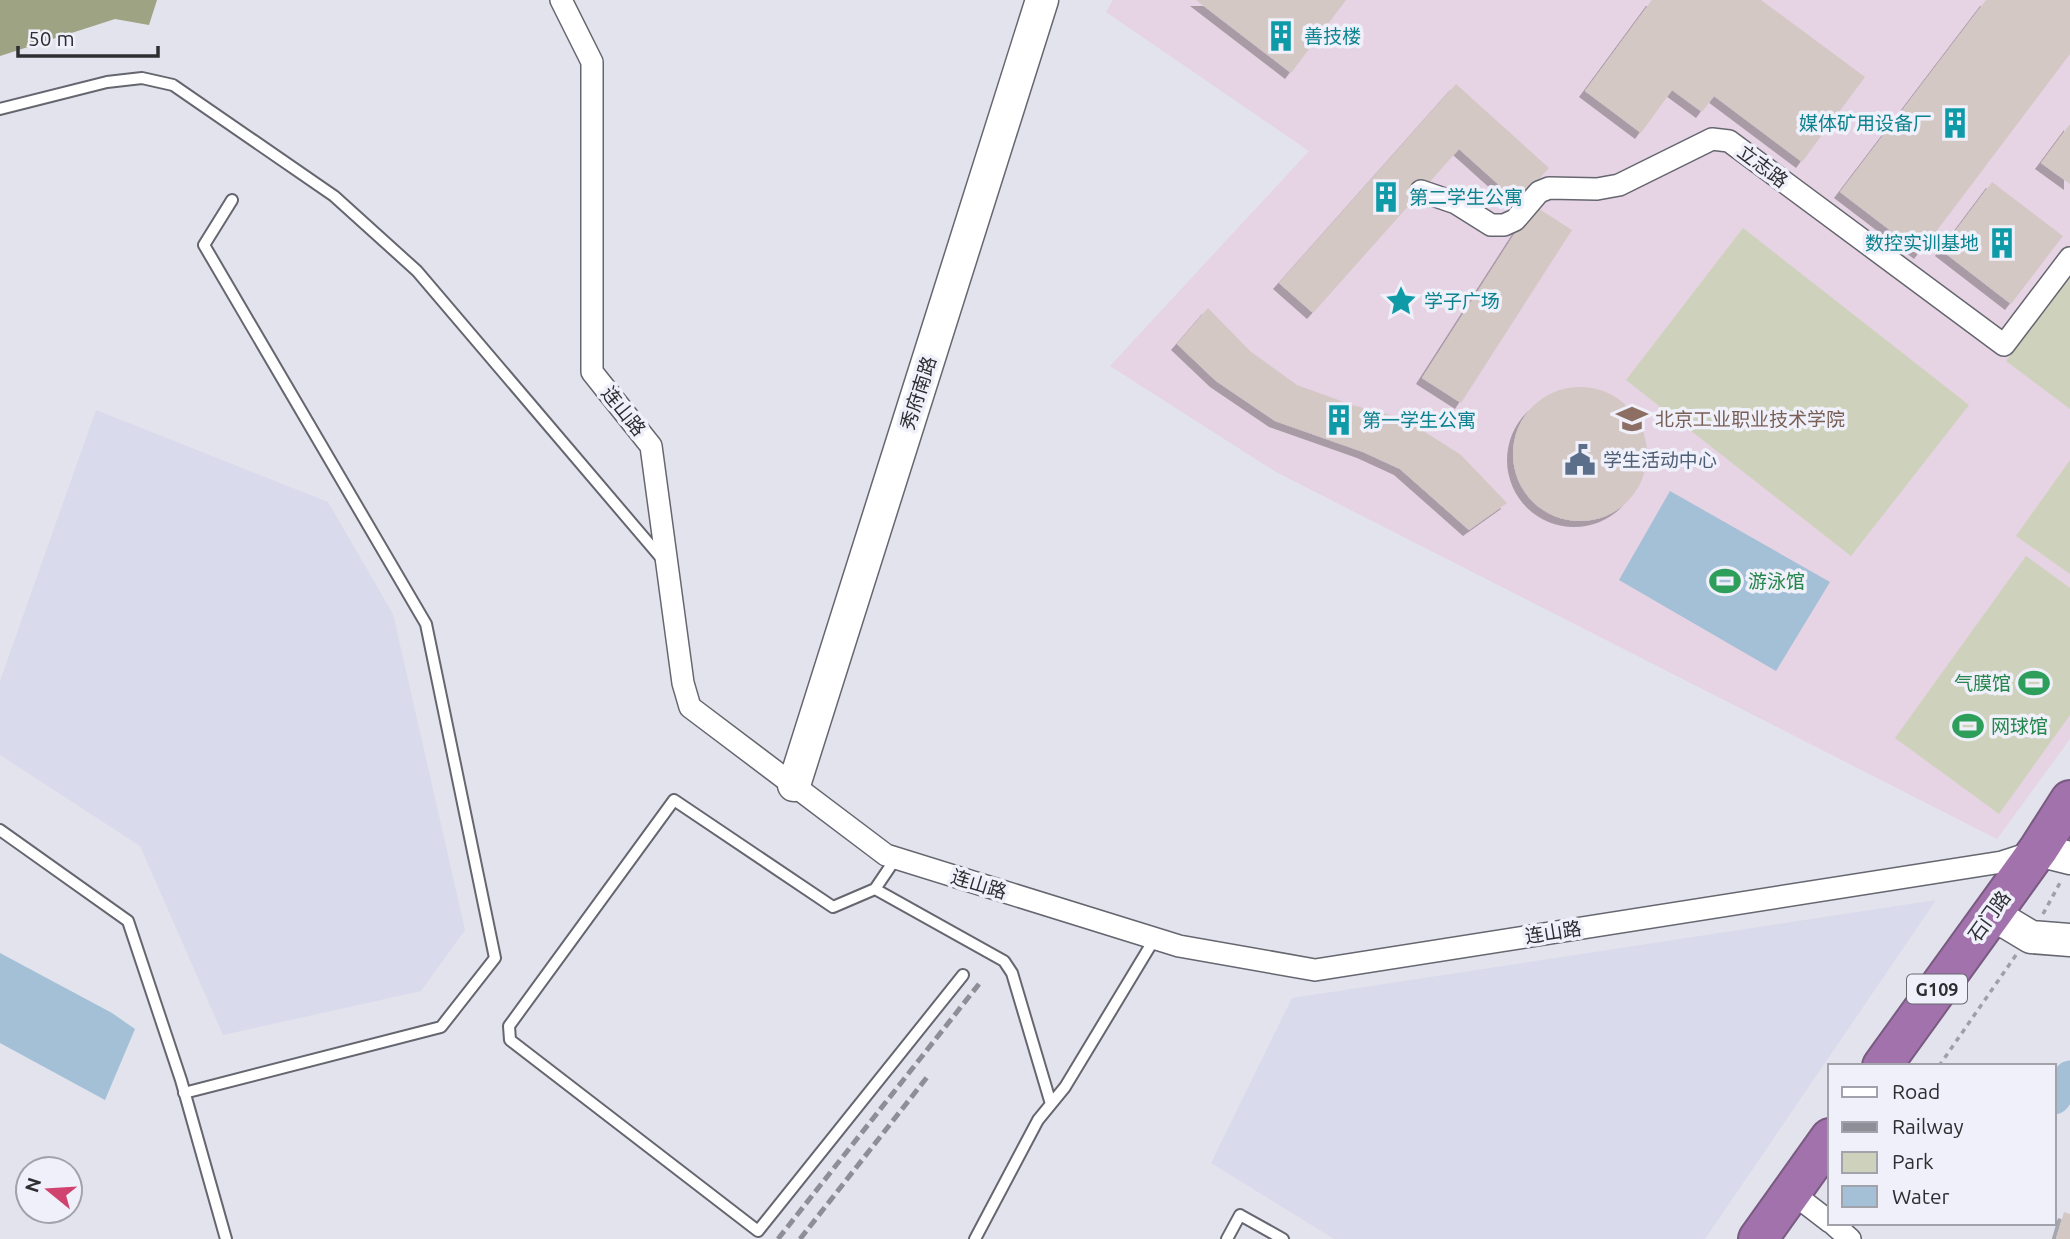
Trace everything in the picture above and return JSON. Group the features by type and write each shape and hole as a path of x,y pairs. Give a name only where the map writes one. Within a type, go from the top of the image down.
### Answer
{"highway":[{"name":"石门路","path":"1913,1064 2061,857 2070,800"},
{"name":"石门路","path":"1884,1064 2011,925"},
{"path":"1789,1239 1819,1205 1828,1150"},
{"path":"1758,1239 1819,1205"}],"street":[{"name":"连山路","path":"561,0 592,62 592,372 651,446 683,683 690,707 886,855 1179,946 1315,970 2002,862 2061,857"},
{"name":"秀府南路","path":"794,785 1042,0"},
{"name":"立志路","path":"1421,191 1456,203 1491,225 1504,225 1515,220 1539,192 1549,188 1597,189 1619,185 1712,139 1729,141 2004,345 2070,258"},
{"path":"2011,925 2070,940"},
{"path":"1837,1225 1850,1239"}],"lane":[{"path":"0,109 107,82 142,78 173,85 334,196 417,271 667,565"},
{"path":"184,1093 441,1027 495,958 426,625 204,244 232,200"},
{"path":"897,858 875,889 833,907 674,800 509,1026 510,1040 755,1235 963,975"},
{"path":"0,830 128,921 184,1093 226,1239"},
{"path":"875,889 1004,961 1012,973 1051,1104"},
{"path":"975,1239 1038,1120 1065,1087 1155,938"},
{"path":"1227,1239 1240,1214 1283,1239"}],"path":[{"path":"1940,1064 2011,925 2061,857"}],"shaded area":[{"name":"北京工业职业技术学院","path":"1113,0 2070,0 2070,739 1997,839 1276,472 1110,366 1309,151 1106,12"},
{"path":"96,410 328,502 393,614 465,930 421,991 223,1035 140,846 0,755 0,681"},
{"path":"1936,900 1705,1239 1334,1239 1211,1163 1292,998"}],"green space":[{"path":"0,0 157,0 149,25 115,19 0,56"},
{"path":"1743,228 1969,405 1851,556 1626,380"},
{"path":"2070,274 2070,409 2006,361"},
{"path":"2070,460 2070,574 2016,536"},
{"path":"2026,556 2070,588 2070,715 1999,814 1895,738"}],"water":[{"name":"游泳馆","path":"1670,491 1830,582 1776,671 1619,580"},
{"path":"0,953 112,1013 135,1029 105,1100 0,1043"}],"building":[{"name":"善技楼","path":"1196,0 1346,0 1291,73"},
{"path":"1652,0 1761,0 1865,77 1802,162 1714,96 1702,112 1672,90 1641,133 1585,91"},
{"name":"媒体矿用设备厂","path":"1986,0 2070,0 2070,54 1920,253 1840,192"},
{"name":"第二学生公寓","path":"1456,84 1549,168 1518,202 1459,149 1313,313 1279,283"},
{"path":"2070,124 2070,184 2041,163"},
{"name":"数控实训基地","path":"1992,182 2063,236 2011,304 1941,250"},
{"path":"1533,205 1572,230 1461,403 1422,378"},
{"name":"第一学生公寓","path":"1208,308 1250,351 1297,385 1352,405 1403,418 1461,455 1507,503 1469,530 1400,469 1363,452 1275,421 1216,381 1177,344"},
{"name":"学生活动中心","path":"1580,387 1605,392 1627,407 1642,429 1647,454 1642,479 1627,501 1605,516 1580,521 1555,516 1533,501 1518,479 1513,454 1518,429 1533,407 1555,392"},
{"path":"2064,1212 2070,1214 2070,1239 2056,1239"}],"waterway":[{"path":"2056,1095 2070,1077"}],"railway":[{"path":"778,1239 979,984"},
{"path":"800,1239 928,1076"}],"place":[{"name":"善技楼","path":"1281,36"},
{"name":"媒体矿用设备厂","path":"1955,123"},
{"name":"第二学生公寓","path":"1386,197"},
{"name":"数控实训基地","path":"2002,243"},
{"name":"学子广场","path":"1401,301"},
{"name":"北京工业职业技术学院","path":"1632,419"},
{"name":"第一学生公寓","path":"1339,420"},
{"name":"学生活动中心","path":"1580,460"},
{"name":"游泳馆","path":"1725,581"},
{"name":"气膜馆","path":"2034,683"},
{"name":"网球馆","path":"1968,726"}]}
